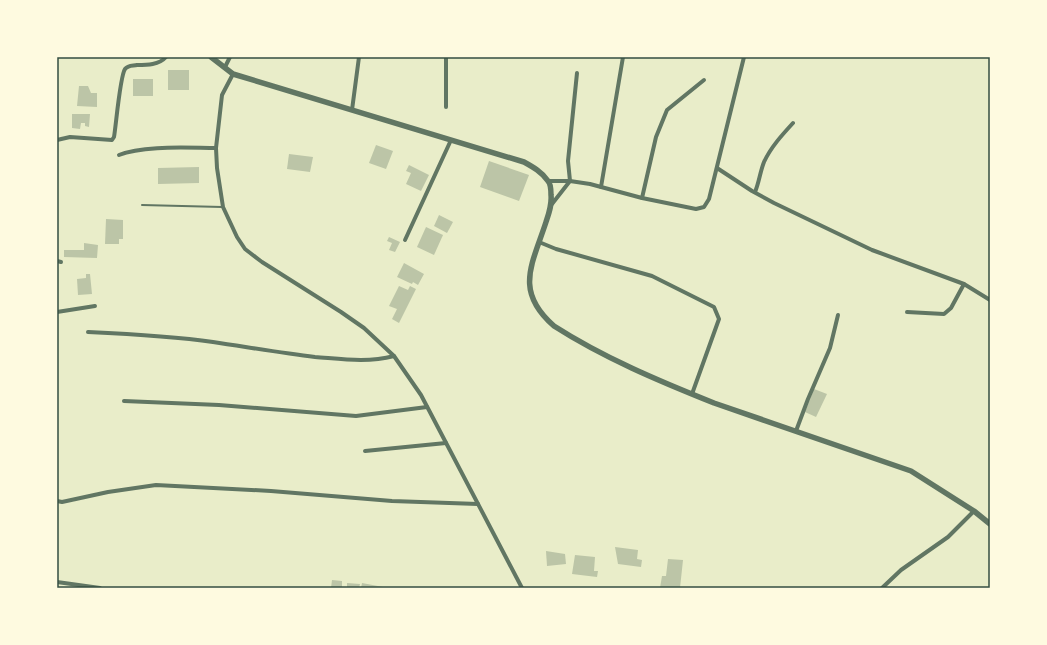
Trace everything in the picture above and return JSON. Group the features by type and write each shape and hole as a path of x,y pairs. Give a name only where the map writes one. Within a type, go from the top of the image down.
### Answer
{"street":[{"path":"57,140 70,137 86,137 112,140 114,137 122,80 125,69 130,66 153,64 163,60 166,57"},
{"path":"211,57 233,74 524,162 538,170 549,181 552,204"},
{"path":"225,67 230,57"},
{"path":"352,110 359,57"},
{"path":"446,57 446,107"},
{"path":"601,187 622,57"},
{"path":"549,181 570,181 601,187 691,209 704,207 709,199 744,57"},
{"path":"577,73 568,161 570,181 552,204 531,264 530,288 533,299 546,318 566,333 615,360 664,383 714,403 911,471 974,511 990,524"},
{"path":"233,74 222,95 216,148 217,168 223,207 237,237 245,249 278,273 364,328 394,356 421,395 522,588"},
{"path":"642,198 656,138 667,110 704,80"},
{"path":"755,192 764,163 776,142 793,123"},
{"path":"405,240 451,140"},
{"path":"119,155 126,152 160,148 216,148"},
{"path":"717,168 755,192 872,250 964,284 990,300"},
{"path":"539,242 556,249 652,276 714,307 719,318 692,394"},
{"path":"906,312 944,314 952,308 964,284"},
{"path":"57,312 95,306"},
{"path":"796,431 830,348 838,314"},
{"path":"88,332 146,334 289,354 355,361 381,360 394,356"},
{"path":"124,401 219,405 356,416 427,407"},
{"path":"365,450 446,443"},
{"path":"57,500 62,502 108,492 156,485 478,504"},
{"path":"882,588 910,564 948,537 974,511"},
{"path":"57,582 100,588"}],"lane":[{"path":"142,206 223,207"}],"building":[{"path":"168,70 189,70 189,90 168,90"},
{"path":"133,79 153,79 153,96 133,96"},
{"path":"79,86 88,86 91,93 97,93 97,107 77,106"},
{"path":"72,114 90,114 89,127 85,126 85,123 81,123 80,129 72,128"},
{"path":"376,145 393,151 386,169 369,163"},
{"path":"289,154 313,157 310,172 287,169"},
{"path":"489,161 529,175 519,201 480,187"},
{"path":"409,165 429,175 421,191 406,184 411,173 406,171"},
{"path":"199,167 199,183 158,184 158,168"},
{"path":"439,215 453,222 447,233 434,226"},
{"path":"106,219 123,220 123,239 119,239 119,244 105,244"},
{"path":"426,227 443,235 434,255 417,247"},
{"path":"389,237 400,242 395,252 389,250 392,243 387,241"},
{"path":"84,243 98,245 97,258 64,257 64,250 84,250"},
{"path":"404,263 424,274 418,285 413,282 412,284 397,277"},
{"path":"86,274 90,274 92,294 78,295 77,279 86,278"},
{"path":"399,286 408,290 410,286 416,289 399,323 392,319 397,309 389,306"},
{"path":"814,389 827,394 816,417 805,412"},
{"path":"615,547 638,550 637,559 642,560 641,567 618,564"},
{"path":"546,551 565,554 566,564 547,566"},
{"path":"575,555 595,557 594,571 598,571 597,577 572,574"},
{"path":"668,559 683,560 680,588 660,588 662,576 666,576"},
{"path":"332,580 342,581 342,588 331,588"},
{"path":"347,583 360,584 359,588 347,588"},
{"path":"362,583 383,587 361,588"}]}
